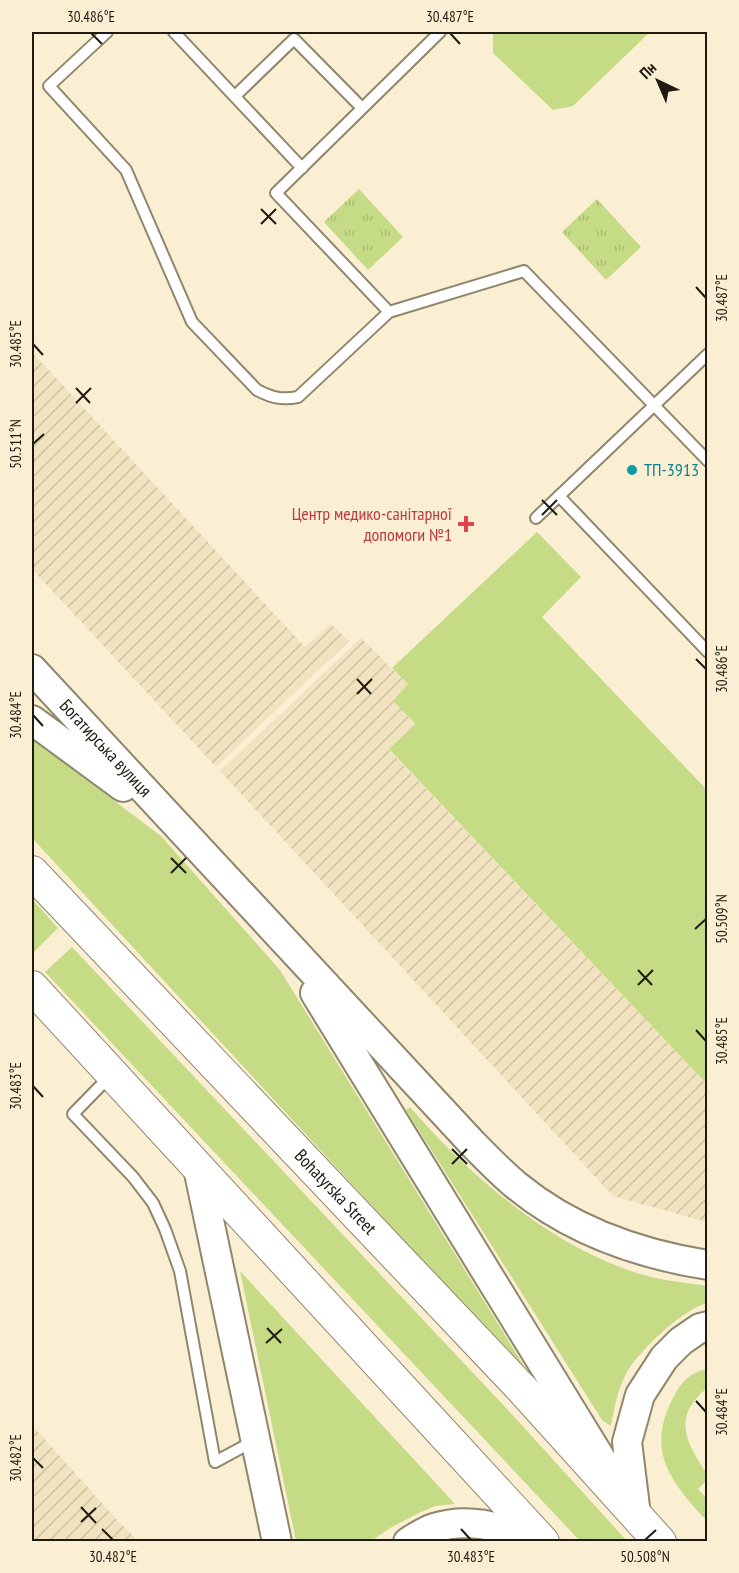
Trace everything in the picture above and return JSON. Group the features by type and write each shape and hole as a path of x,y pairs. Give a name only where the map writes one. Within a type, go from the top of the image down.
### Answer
{"main road":[{"name":"Богатирська вулиця","path":"32,669 180,829"},
{"path":"32,720 180,829"},
{"name":"Bohatyrska Street","path":"180,829 473,1144 516,1186 553,1212 596,1234 647,1253 708,1265"},
{"name":"Bohatyrska Street","path":"32,872 522,1389 660,1542"},
{"name":"Bohatyrska Street","path":"283,941 636,1515"},
{"path":"32,987 543,1542"},
{"path":"198,1168 277,1542"},
{"path":"636,1515 627,1442 640,1395 664,1358 681,1341 705,1329"},
{"path":"408,1542 434,1528 470,1522 517,1534 529,1542"}],"lane":[{"path":"107,32 49,86 126,170 192,322 257,390 270,398 298,397 389,312 524,271 708,461"},
{"path":"174,32 302,168"},
{"path":"389,312 276,193 440,32"},
{"path":"235,96 294,39 362,108"},
{"path":"536,518 708,354"},
{"path":"559,496 708,652"},
{"path":"112,1074 73,1114 133,1177 153,1203 165,1229 180,1271 214,1462 255,1441"}],"shaded area":[{"path":"32,352 305,647 331,624 349,641 216,767 32,569"},
{"path":"361,638 408,684 416,724 389,750 707,1084 707,1222 613,1196 220,771"},
{"path":"32,1425 117,1520 138,1541 32,1541"}],"green space":[{"path":"493,32 650,32 573,106 553,110 493,53"},
{"path":"359,189 403,237 368,270 324,222"},
{"path":"597,199 641,247 606,280 562,232"},
{"path":"537,532 581,577 542,617 707,790 707,1084 389,749 416,724 393,701 408,684 392,668"},
{"path":"32,739 161,836 280,970 532,1379 32,838"},
{"path":"32,899 58,928 32,954"},
{"path":"72,947 507,1409 627,1541 580,1541 45,972"},
{"path":"410,1107 483,1181 539,1224 568,1242 599,1258 640,1274 707,1286 707,1303 674,1322 651,1342 633,1363 621,1385 611,1426 602,1420 406,1110"},
{"path":"240,1271 455,1504 435,1506 419,1513 371,1541 296,1541"},
{"path":"707,1369 707,1388 691,1406 685,1423 689,1442 707,1475 707,1480 698,1489 707,1499 707,1521 673,1478 662,1449 662,1433 666,1416 680,1386 691,1375"}],"place":[{"name":"ТП-3913","path":"632,470"},
{"name":"Центр медико-санітарної допомоги №1","path":"466,524"}]}
